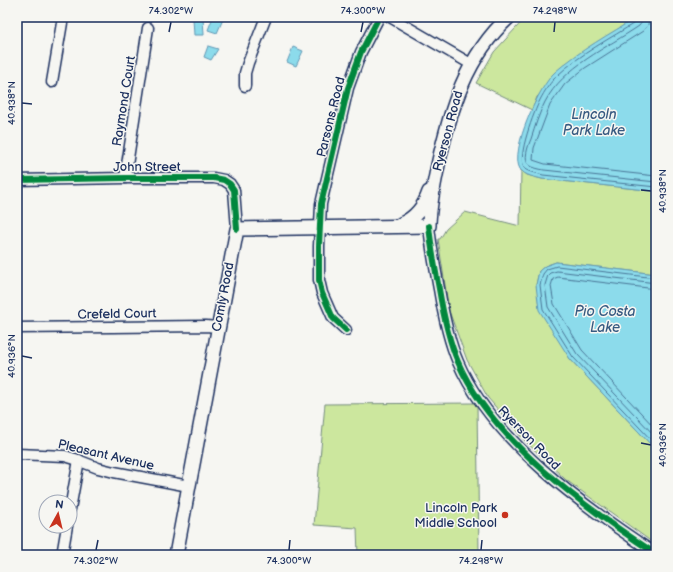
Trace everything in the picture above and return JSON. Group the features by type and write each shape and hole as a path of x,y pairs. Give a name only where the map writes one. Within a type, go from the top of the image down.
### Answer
{"main road":[{"name":"Ryerson Road","path":"429,226 439,160 453,105 460,86 471,64 493,33 509,17"},
{"path":"398,225 412,218 421,209 428,194 439,160"},
{"path":"236,229 398,225 429,226"},
{"name":"Comly Road","path":"176,555 236,229"}],"street":[{"path":"52,82 64,17"},
{"path":"245,86 245,73 248,63 266,17"},
{"name":"Parsons Road","path":"346,330 333,318 322,293 319,280 321,204 348,88 361,52 379,17"},
{"path":"390,17 471,64"},
{"name":"Raymond Court","path":"125,178 148,28"},
{"name":"John Street","path":"17,180 125,178 214,178 224,180 230,184 234,190 236,229"},
{"name":"Ryerson Road","path":"429,226 441,303 457,362 482,403 511,439 550,475 604,518 656,554"},
{"name":"Crefeld Court","path":"17,328 218,327"},
{"name":"Pleasant Avenue","path":"17,454 65,456 114,472 189,486"},
{"path":"73,494 79,460"},
{"path":"62,555 66,534"}],"green space":[{"path":"526,17 637,17 576,56 537,97 532,110 476,83 494,52"},
{"path":"521,170 527,175 542,179 656,191 656,274 556,262 545,266 539,271 536,285 570,359 656,450 656,545 566,480 523,439 488,398 467,360 449,311 438,239 440,239 446,229 465,212 520,226"},
{"path":"475,403 477,405 479,555 358,555 357,528 314,525 325,404"}],"water":[{"path":"213,17 224,17 217,33 208,30"},
{"name":"Lincoln Park Lake","path":"637,17 656,17 656,191 542,179 530,176 522,171 518,160 522,134 534,104 549,79 565,64"},
{"path":"203,18 204,35 194,35 193,19"},
{"path":"208,46 218,49 211,60 204,57"},
{"path":"293,47 303,51 296,66 287,62"},
{"name":"Pio Costa Lake","path":"556,262 656,274 656,450 570,359 539,310 536,285 539,271 545,266"}],"cycle path":[{"path":"346,330 333,318 322,293 319,280 321,204 348,88 361,52 379,17"},
{"path":"17,180 125,178 214,178 224,180 230,184 234,190 237,229"},
{"path":"429,226 442,307 449,335 454,353 473,391 493,419 517,445 544,470 600,516 656,554"}],"place":[{"name":"Lincoln Park Middle School","path":"505,515"}]}
